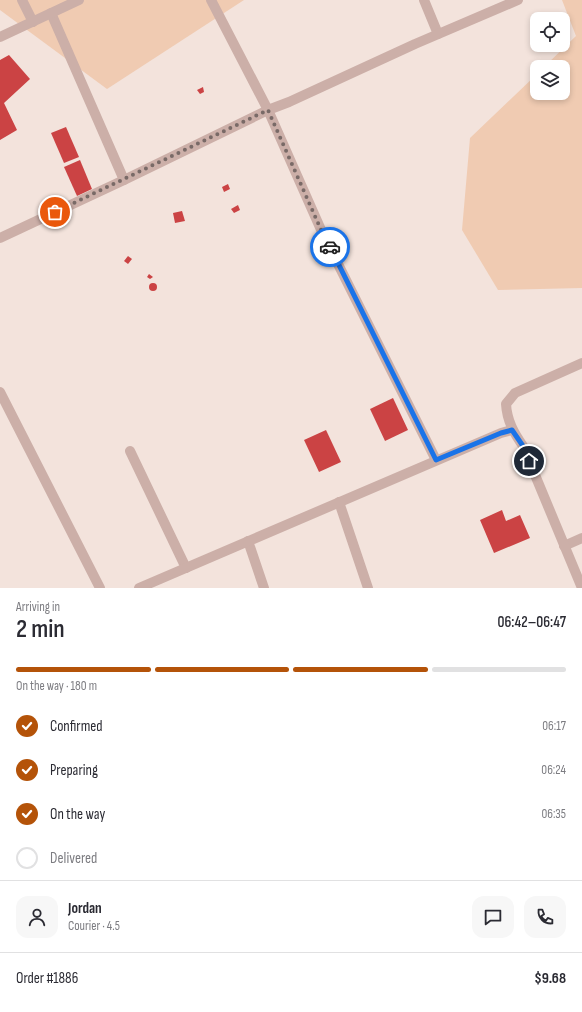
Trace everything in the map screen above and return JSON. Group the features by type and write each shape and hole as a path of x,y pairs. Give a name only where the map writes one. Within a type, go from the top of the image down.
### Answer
{"street":[{"path":"22,0 32,22"},
{"path":"0,37 79,0"},
{"path":"211,0 268,110 322,232 436,460"},
{"path":"424,0 438,34"},
{"path":"0,238 268,110 518,0"},
{"path":"51,13 124,180"},
{"path":"578,587 564,546 523,446 512,430 506,411 506,404 515,393 582,363"},
{"path":"0,392 100,588"},
{"path":"139,588 436,460 501,433 512,430"},
{"path":"130,451 186,568"},
{"path":"339,502 368,588"},
{"path":"564,546 582,538"},
{"path":"248,541 264,588"}],"sand":[{"path":"0,0 244,0 107,89 0,10"},
{"path":"562,0 582,0 582,288 498,290 462,230 470,138 530,81 530,100 570,100 570,60 551,60 559,52 570,52 570,42 576,36 570,21 570,12 567,12"}],"building":[{"path":"9,55 30,79 4,103 17,130 0,140 0,60"},
{"path":"203,87 204,92 200,94 197,90"},
{"path":"66,127 79,157 64,163 51,133"},
{"path":"80,160 92,189 77,196 64,167"},
{"path":"228,184 230,189 224,192 222,187"},
{"path":"238,205 240,210 234,213 231,209"},
{"path":"182,211 185,221 175,223 173,213"},
{"path":"128,256 132,259 128,264 124,261"},
{"path":"149,274 153,277 150,279 147,277"},
{"path":"151,283 155,283 157,287 155,291 151,291 149,289 149,285"},
{"path":"393,398 408,430 385,441 370,409"},
{"path":"326,430 341,462 319,472 304,440"},
{"path":"502,510 506,521 520,515 530,538 494,553 480,520"}],"way so far":[{"path":"55,212 268,110 330,247"}],"route":[{"path":"330,247 436,460 501,433 512,430 523,446 529,461"}]}
